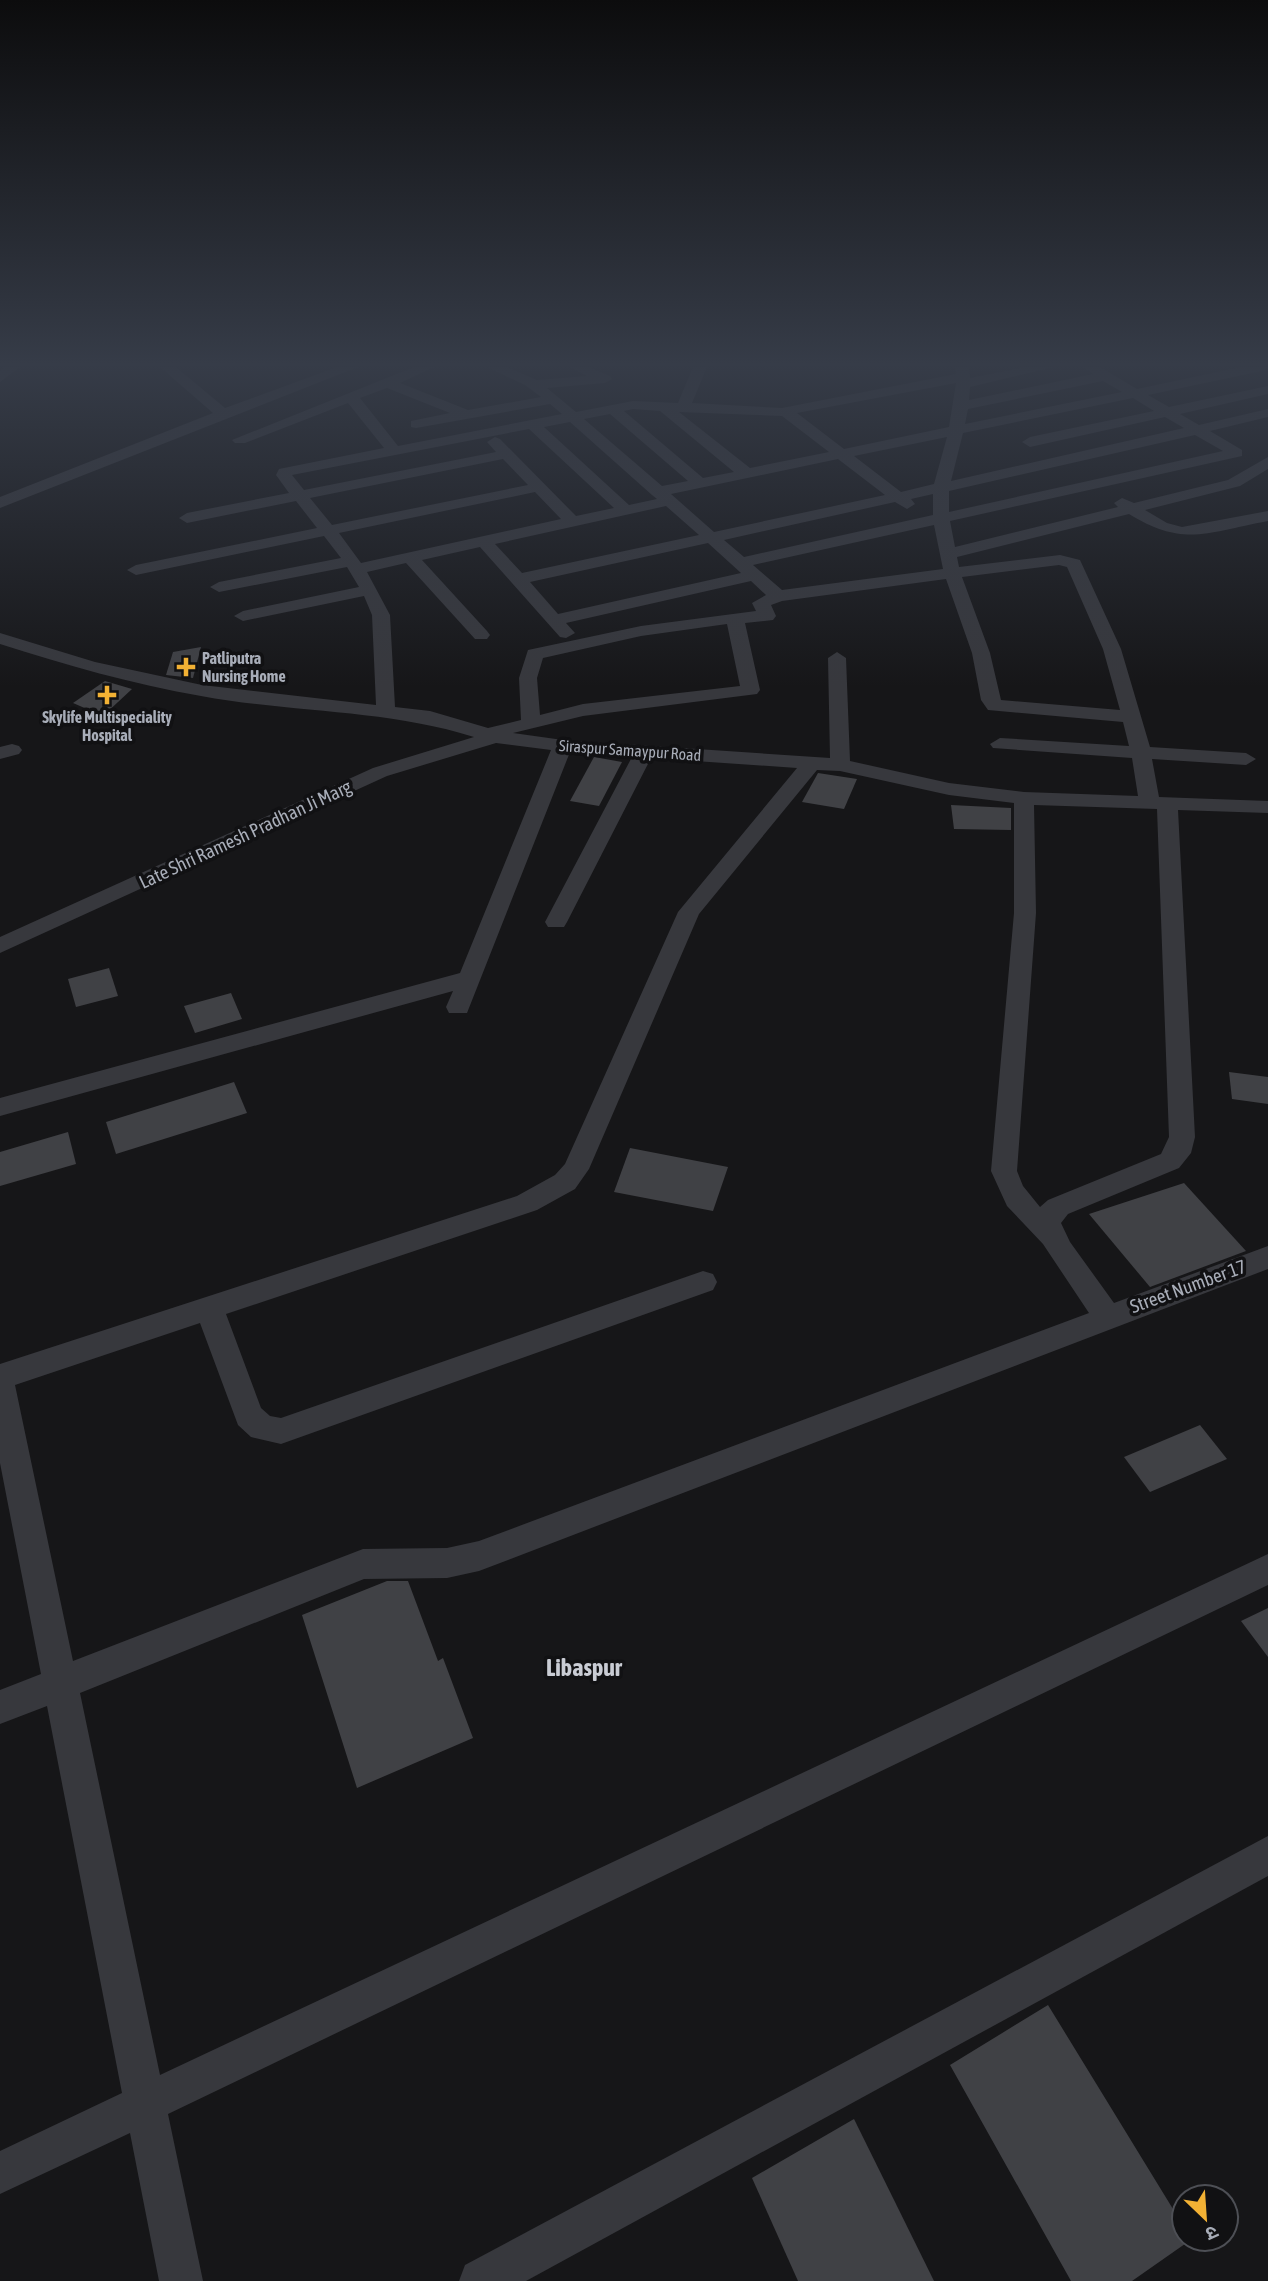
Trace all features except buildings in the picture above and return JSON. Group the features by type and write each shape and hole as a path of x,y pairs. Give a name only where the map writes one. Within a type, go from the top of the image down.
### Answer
{"street":[{"path":"0,503 74,473"},
{"path":"286,473 299,496 353,565 381,615 386,713"},
{"path":"187,519 411,473"},
{"path":"526,473 572,522"},
{"path":"585,473 625,510"},
{"path":"637,473 778,596"},
{"path":"689,473 700,483"},
{"path":"865,473 937,520"},
{"path":"946,473 937,520 981,653 991,700 995,706 1131,717"},
{"path":"518,579 1008,473"},
{"path":"741,563 1146,473"},
{"path":"531,722 528,678 535,654 641,631 767,616 761,603 778,596 951,563 1130,508 1238,481 1250,473"},
{"path":"219,587 410,557 625,510 700,483 747,474"},
{"path":"1094,485 1161,527 1182,532 1268,516"},
{"path":"136,570 539,487"},
{"path":"484,541 577,645"},
{"path":"410,557 481,635"},
{"path":"951,563 1059,560 1072,562 1112,649 1158,802 1173,879 1180,1145 1178,1153 1170,1161 1058,1208 1049,1215 1046,1223 1052,1236"},
{"path":"554,620 755,575"},
{"path":"243,616 369,590"},
{"name":"Late Shri Ramesh Pradhan Ji Marg","path":"0,946 380,772 531,722 583,710 750,690 735,618"},
{"name":"Siraspur Samaypur Road","path":"0,638 92,667 201,691 430,717 491,736 564,746 840,765 949,789 1024,798 1268,807"},
{"path":"837,658 840,765"},
{"path":"1000,744 1246,759"},
{"path":"458,1007 564,746"},
{"path":"556,922 644,752"},
{"path":"0,1377 527,1203 565,1182 576,1170 689,912 812,763"},
{"path":"1024,798 1025,913 1003,1171 1005,1181 1019,1202 1052,1236 1107,1316"},
{"path":"0,1107 470,978"},
{"name":"Street Number 17","path":"0,1707 363,1564 447,1563 479,1556 1268,1257"},
{"path":"210,1309 249,1416 262,1428 281,1431 703,1282"},
{"path":"0,1385 181,2281"},
{"path":"0,2174 1268,1569"},
{"path":"481,2281 1268,1855"}],"place":[{"name":"Patliputra Nursing Home","path":"186,667"},
{"name":"Skylife Multispeciality Hospital","path":"107,695"}],"district":[{"name":"Libaspur","path":"584,1668"}]}
